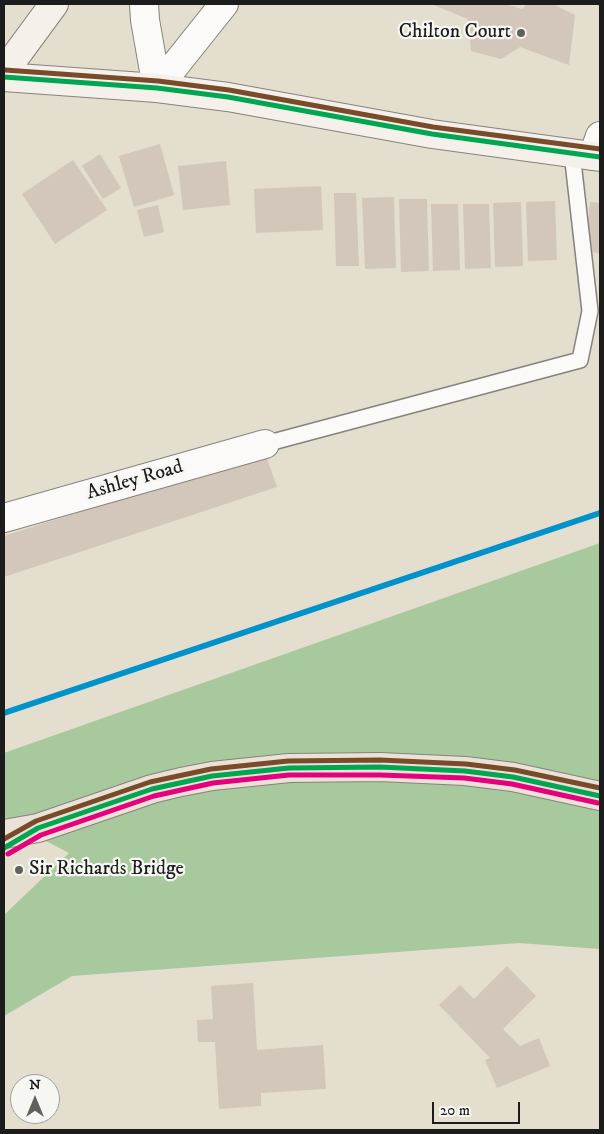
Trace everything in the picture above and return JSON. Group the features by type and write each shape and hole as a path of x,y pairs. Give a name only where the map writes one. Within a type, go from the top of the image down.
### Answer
{"main road":[{"path":"4,834 38,828 152,789 212,776 288,768 388,767 465,771 513,776 600,796"},
{"path":"4,848 38,828"}],"street":[{"path":"4,72 54,4"},
{"path":"144,4 157,88"},
{"path":"157,88 224,4"},
{"path":"4,77 157,88 228,97 423,133 592,150"},
{"name":"Ashley Road","path":"4,518 265,444"}],"lane":[{"path":"265,444 580,360 590,311 592,150"}],"green space":[{"path":"600,543 600,949 519,943 72,976 4,1016 4,915 69,853 4,819 4,753"}],"building":[{"name":"Chilton Court","path":"431,4 505,4 522,9 527,4 553,4 575,15 569,65 520,47 501,59 471,51 468,19"},
{"path":"160,144 174,195 134,207 119,156"},
{"path":"100,154 121,188 103,199 82,166"},
{"path":"73,160 107,210 55,244 22,194"},
{"path":"226,161 230,205 183,210 178,166"},
{"path":"321,186 323,230 256,233 254,189"},
{"path":"334,193 356,193 359,266 336,266"},
{"path":"394,197 396,268 365,269 362,198"},
{"path":"399,199 427,199 429,271 401,272"},
{"path":"555,201 557,260 528,261 526,202"},
{"path":"521,202 523,266 495,267 493,203"},
{"path":"590,202 600,203 600,254 586,250"},
{"path":"431,204 458,204 460,270 433,271"},
{"path":"463,204 489,204 491,268 465,269"},
{"path":"158,205 164,232 144,237 137,210"},
{"path":"265,453 277,487 4,577 4,536"},
{"path":"507,966 536,996 503,1029 520,1046 539,1038 550,1066 497,1088 485,1060 490,1058 439,1005 460,985 474,999"},
{"path":"253,983 257,1050 323,1045 326,1089 261,1093 261,1106 219,1109 215,1042 198,1042 197,1020 213,1019 211,986"}],"transit line":[{"path":"5,70 158,81 229,90 433,127 600,149"},
{"path":"4,77 157,88 228,97 432,134 600,157"},
{"path":"4,713 600,513"},
{"path":"4,839 36,821 150,782 211,769 288,761 380,760 466,764 515,770 600,788"},
{"path":"4,848 38,828 152,789 212,776 289,768 380,767 465,771 513,777 600,796"},
{"path":"8,854 41,835 154,796 213,783 289,775 380,775 464,778 512,784 598,803"}],"place":[{"name":"Chilton Court","path":"521,33"},
{"name":"Sir Richards Bridge","path":"19,870"}]}
